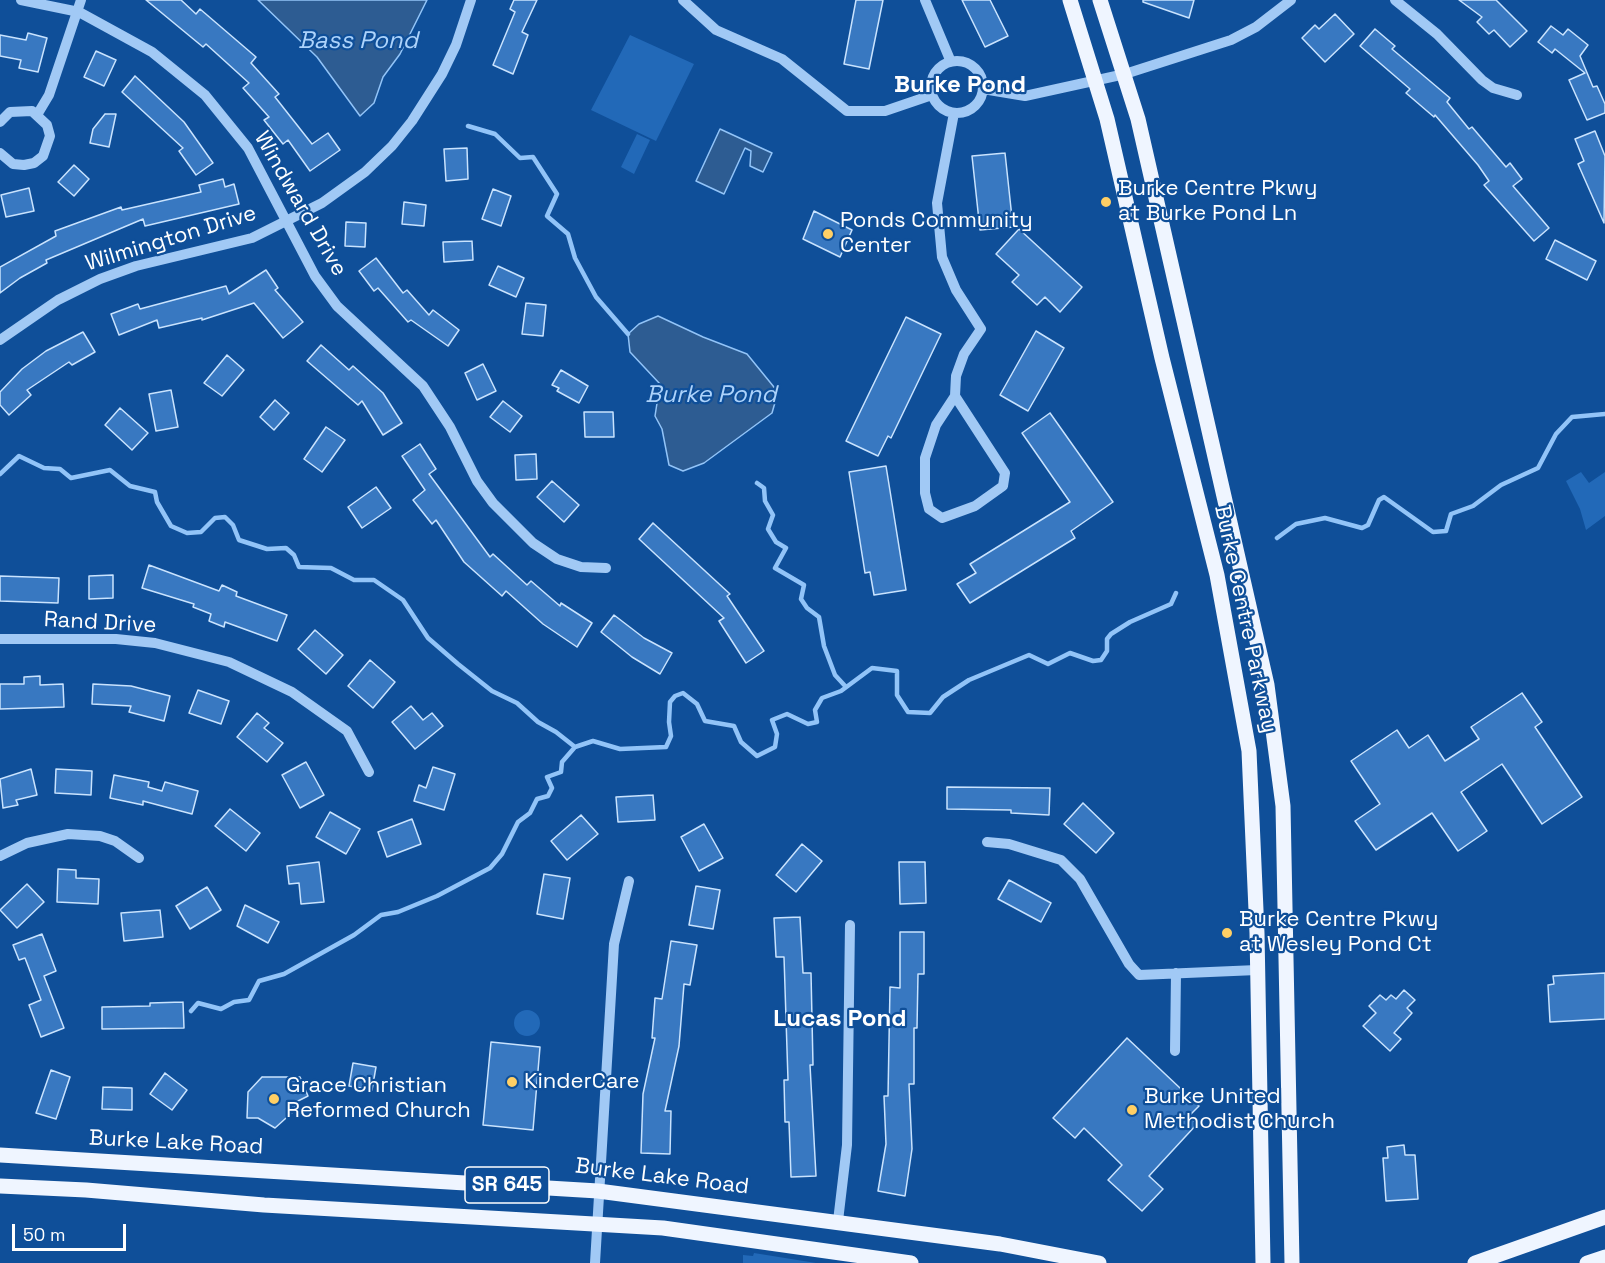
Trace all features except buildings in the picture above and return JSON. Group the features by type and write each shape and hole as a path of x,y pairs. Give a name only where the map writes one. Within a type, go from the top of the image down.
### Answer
{"main road":[{"name":"Burke Centre Parkway","path":"1070,0 1096,82 1126,195 1161,358 1217,575 1249,751 1257,970 1263,1263"},
{"name":"Burke Centre Parkway","path":"1100,0 1125,74 1267,685 1283,806 1292,1263"},
{"name":"Burke Lake Road","path":"0,1155 598,1191 838,1221 1012,1246 1099,1263"},
{"name":"SR 645","path":"0,1186 86,1190 264,1205 663,1228 911,1263"},
{"path":"1475,1263 1605,1217"},
{"path":"1587,1263 1605,1257"}],"street":[{"name":"Windward Drive","path":"21,0 79,12 152,52 205,95 248,148 315,276 337,306 423,386 450,428 477,481 505,517 533,543 557,559 581,567 606,568"},
{"path":"37,115 49,96 79,12 81,0"},
{"name":"Wilmington Drive","path":"0,340 58,300 100,279 136,266 252,238 322,203 365,172 392,146 422,106 442,74 456,45 471,0"},
{"path":"683,0 716,30 782,59 847,111 885,111 932,95"},
{"path":"925,0 951,62"},
{"path":"983,89 1025,96 1125,74 1231,40 1256,27 1291,0"},
{"path":"1395,0 1437,34 1482,80 1493,88 1517,95"},
{"path":"951,62 967,63 974,67 983,81 983,89 977,104 963,113 954,113 941,107 932,95 934,74 939,68 951,62"},
{"path":"0,122 10,112 21,110 37,115 47,125 50,136 49,147 34,163 13,164 0,153"},
{"path":"954,113 937,203 942,256 956,290 981,329 964,354 956,376 955,396 936,425 924,458 925,493 929,509 942,518 975,506 1003,486 1005,473 955,396"},
{"name":"Rand Drive","path":"0,639 116,639 155,643 229,662 292,692 347,731 369,772"},
{"path":"0,856 27,843 68,834 100,836 115,841 139,858"},
{"path":"987,842 1009,844 1061,860 1080,879 1129,964 1139,975 1257,970"},
{"path":"595,1263 614,944 629,881"},
{"path":"838,1221 847,1145 850,924"},
{"path":"1175,1051 1176,974"}],"shaded area":[{"path":"630,35 694,64 656,141 591,110"},
{"path":"637,134 650,140 634,174 621,167"},
{"path":"1581,472 1589,483 1605,472 1605,516 1586,530 1580,509 1566,481"},
{"path":"527,1010 536,1014 540,1023 536,1032 527,1036 518,1032 514,1023 518,1014"},
{"path":"754,1253 816,1263 743,1263 743,1255 753,1256"}],"water":[{"name":"Bass Pond","path":"258,0 427,0 400,54 383,77 374,103 360,116 317,57"},
{"path":"720,129 772,153 763,172 750,166 751,151 745,148 724,194 696,181"},
{"name":"Burke Pond","path":"658,316 747,354 778,392 772,413 704,463 683,471 669,465 662,429 655,416 660,384 630,352 628,334 639,324"}],"waterway":[{"path":"468,126 495,134 520,158 533,157 557,194 547,216 568,234 575,258 596,297 628,334"},
{"path":"1277,538 1296,524 1325,518 1362,528 1368,525 1379,500 1384,497 1433,532 1446,531 1451,514 1473,506 1501,485 1538,468 1556,434 1572,417 1605,414"},
{"path":"0,474 19,456 44,468 60,469 71,478 110,470 130,486 155,492 157,502 171,526 187,533 201,532 215,518 225,517 233,525 239,540 267,549 286,548 294,555 299,567 331,568 354,580 374,580 403,600 428,638 458,664 492,691 517,703 538,722 575,747"},
{"path":"757,483 764,488 765,501 773,515 768,529 776,542 786,548 775,568 804,585 801,599 807,608 819,617 824,646 835,675 846,687"},
{"path":"191,1011 198,1003 221,1009 234,1002 249,1000 259,981 284,974 354,935 381,915 398,912 437,896 490,868 502,854 518,822 530,813 537,799 548,796 552,788 547,777 561,772 562,762 575,747 593,741 620,749 666,747 671,736 670,702 675,696 683,693 697,704 705,721 734,726 741,742 757,756 775,747 777,734 772,720 787,714 808,724 817,722 815,710 822,698 841,691 872,668 897,671 897,695 908,712 930,713 943,697 969,680 1029,655 1048,664 1070,653 1093,661 1101,660 1107,651 1107,639 1111,634 1130,622 1171,604 1176,593"}],"place":[{"name":"Burke Centre Pkwy at Burke Pond Ln","path":"1106,202"},
{"name":"Ponds Community Center","path":"828,234"},
{"name":"Burke Centre Pkwy at Wesley Pond Ct","path":"1227,933"},
{"name":"KinderCare","path":"512,1082"},
{"name":"Grace Christian Reformed Church","path":"274,1099"},
{"name":"Burke United Methodist Church","path":"1132,1110"}],"district":[{"name":"Burke Pond","path":"960,85"},
{"name":"Lucas Pond","path":"840,1019"}]}
